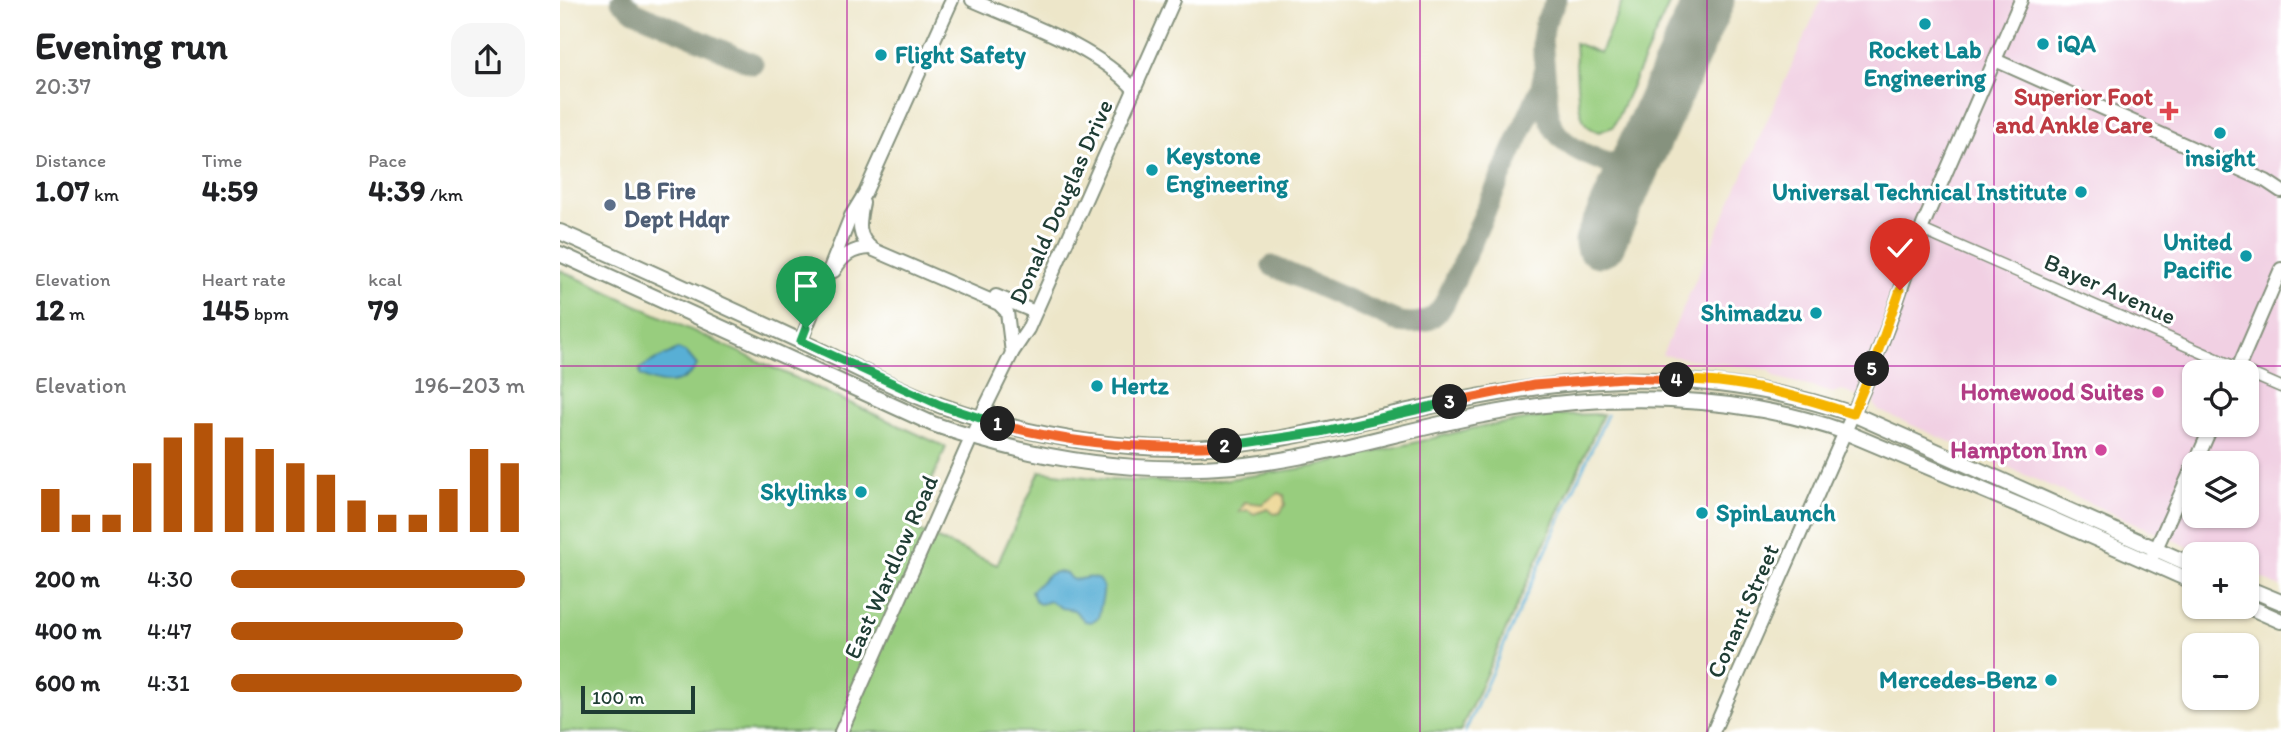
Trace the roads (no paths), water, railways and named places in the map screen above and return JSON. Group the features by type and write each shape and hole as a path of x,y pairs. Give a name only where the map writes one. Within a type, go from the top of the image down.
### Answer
{"main road":[{"path":"560,232 915,394 980,418 1065,439 1112,445 1175,448 1232,446 1310,434 1414,409 1534,385 1623,378 1686,380 1743,386 1816,402 1853,414 2153,556 2182,574"},
{"path":"560,254 894,408 972,438 1061,459 1110,466 1175,469 1234,466 1325,452 1492,413 1537,406 1622,400 1749,408 1820,423 2045,516 2153,556 2182,563"},
{"path":"1622,400 1623,378"},
{"path":"2259,592 2281,602"},
{"path":"2259,611 2281,621"}],"street":[{"path":"801,341 851,216 865,192 953,0"},
{"path":"972,0 1089,52 1134,89"},
{"name":"Donald Douglas Drive","path":"980,418 1012,353 1028,329 1174,0"},
{"name":"Conant Street","path":"1713,732 1863,391 1922,230 2021,0"},
{"path":"1995,60 2266,181 2281,191"},
{"path":"2266,181 2281,183"},
{"path":"865,192 859,229 864,242 870,248 999,304 1007,312 1012,353"},
{"name":"Bayer Avenue","path":"1922,230 2212,360"},
{"path":"824,286 841,259 850,252 870,248"},
{"path":"2242,360 2281,270"},
{"path":"972,291 989,293 1035,312"},
{"name":"Bayer Avenue","path":"2259,379 2281,387"},
{"name":"East Wardlow Road","path":"841,732 980,418"},
{"path":"2153,556 2182,492"}],"water":[{"path":"678,349 687,353 697,365 685,378 663,383 640,375 640,369 644,366"},
{"path":"1066,573 1071,579 1099,580 1103,589 1099,617 1091,622 1085,621 1074,610 1061,608 1050,601 1040,604 1036,602 1031,591 1048,575"}],"waterway":[{"path":"1465,732 1607,415"}],"place":[{"name":"Rocket Lab Engineering","path":"1925,24"},
{"name":"iQA","path":"2043,44"},
{"name":"Flight Safety","path":"881,55"},
{"name":"Superior Foot and Ankle Care","path":"2169,111"},
{"name":"insight","path":"2220,133"},
{"name":"Keystone Engineering","path":"1152,170"},
{"name":"Universal Technical Institute","path":"2081,192"},
{"name":"LB Fire Dept Hdqr","path":"610,205"},
{"name":"United Pacific","path":"2246,256"},
{"name":"Shimadzu","path":"1816,313"},
{"name":"Hertz","path":"1097,386"},
{"name":"Homewood Suites","path":"2158,392"},
{"name":"Hampton Inn","path":"2101,450"},
{"name":"Skylinks","path":"861,492"},
{"name":"SpinLaunch","path":"1702,513"},
{"name":"Mercedes-Benz","path":"2051,680"}]}
